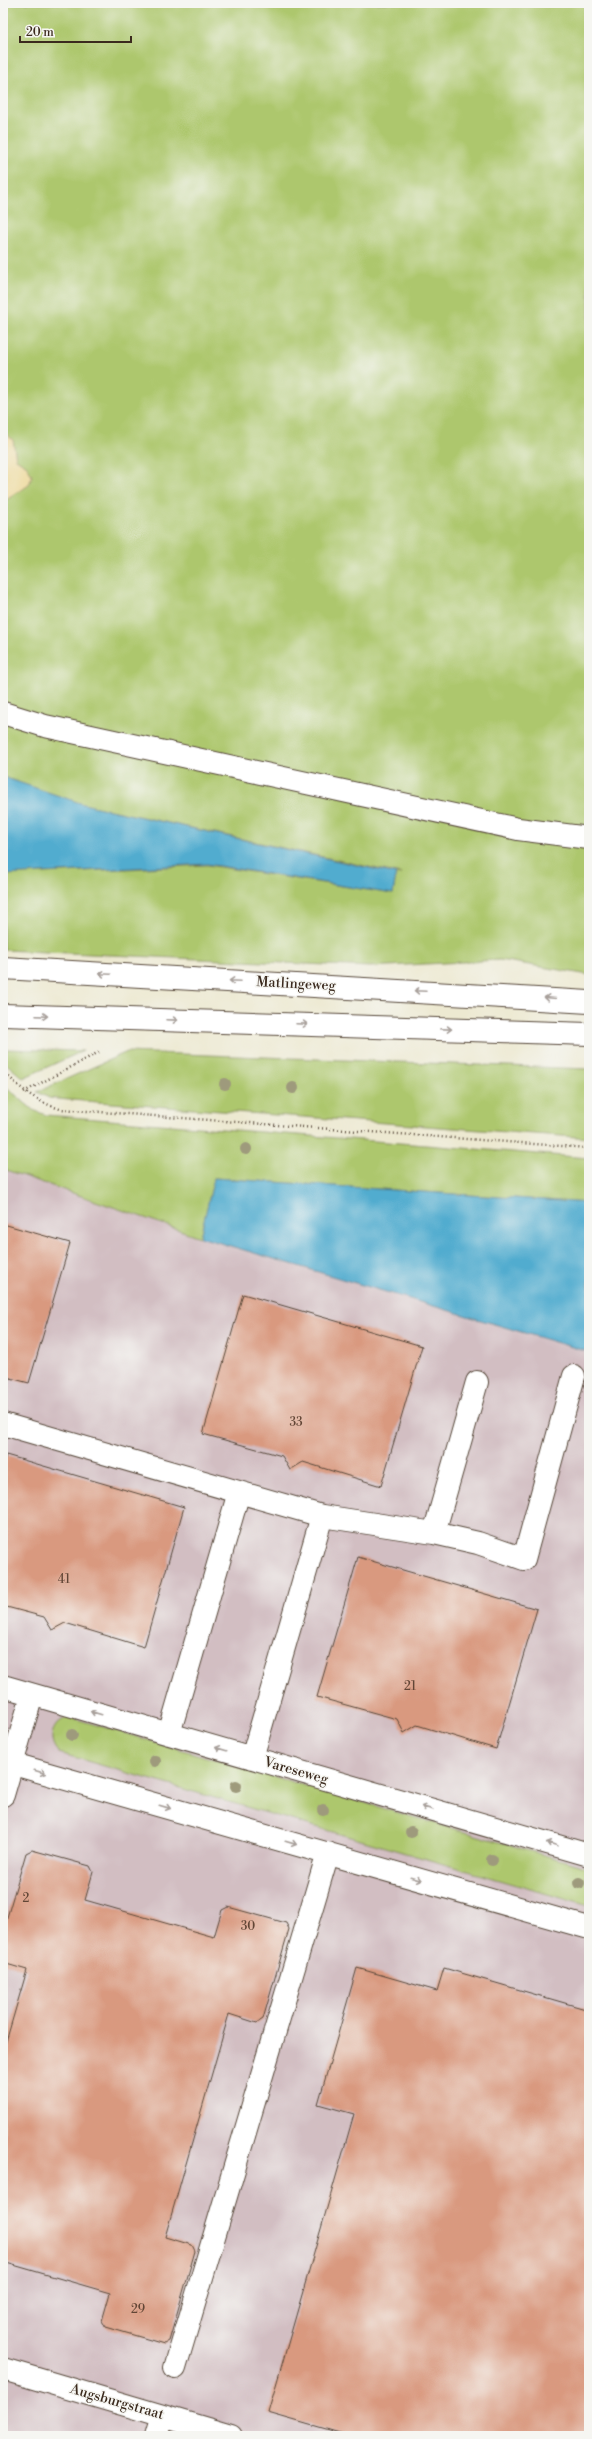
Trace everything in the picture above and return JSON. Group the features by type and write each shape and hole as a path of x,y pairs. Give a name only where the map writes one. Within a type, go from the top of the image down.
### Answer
{"street":[{"path":"3,713 45,726 511,827 589,838"},
{"name":"Matlingeweg","path":"3,968 589,1002"},
{"path":"3,1015 589,1034"},
{"path":"3,1424 322,1516 434,1533 478,1543 524,1559 574,1376"},
{"path":"434,1533 478,1382"},
{"path":"169,1734 239,1492"},
{"path":"252,1758 322,1516"},
{"name":"Vareseweg","path":"3,1686 589,1855"},
{"path":"3,1796 8,1762 32,1695"},
{"path":"8,1762 589,1928"},
{"path":"175,2368 328,1854"},
{"name":"Augsburgstraat","path":"3,2369 159,2426 231,2436"}],"path":[{"path":"24,1092 105,1048"},
{"path":"3,1071 24,1092 40,1102 60,1109 589,1148"}],"shaded area":[{"path":"3,1169 200,1237 589,1352 589,2436 3,2436"}],"green space":[{"path":"3,3 589,3 589,975 500,960 370,967 3,950 3,875 207,865 393,894 396,874 401,874 83,804 3,777"},
{"path":"3,1049 83,1051 23,1078 3,1061"},
{"path":"127,1052 589,1069 589,1138 57,1099 49,1098 37,1092"},
{"path":"3,1084 33,1110 46,1115 589,1158 589,1203 214,1178 200,1237 3,1169"},
{"path":"69,1717 589,1868 589,1906 59,1753 53,1743 53,1732 58,1723"}],"sand":[{"path":"3,431 13,440 16,459 27,466 32,476 29,485 3,502"}],"water":[{"path":"3,777 83,804 396,874 393,894 207,864 3,875"},
{"path":"214,1178 589,1203 589,1352 200,1237"}],"building":[{"path":"3,1224 70,1243 29,1383 3,1376"},
{"path":"243,1294 422,1346 381,1486 303,1462 290,1470 282,1456 203,1434"},
{"path":"6,1455 184,1507 144,1647 65,1623 52,1630 44,1617 3,1606 3,1464"},
{"path":"358,1557 537,1609 496,1749 417,1725 404,1733 397,1719 317,1697"},
{"path":"32,1850 90,1866 93,1872 85,1900 214,1937 222,1910 228,1907 286,1923 289,1929 263,2019 257,2023 229,2014 165,2237 192,2245 195,2251 169,2341 164,2344 106,2327 102,2321 110,2293 3,2262 3,2052 27,1970 3,1963 3,1931 26,1853"},
{"path":"357,1968 437,1991 444,1968 589,2010 589,2436 348,2436 268,2413 354,2114 318,2104"}]}
